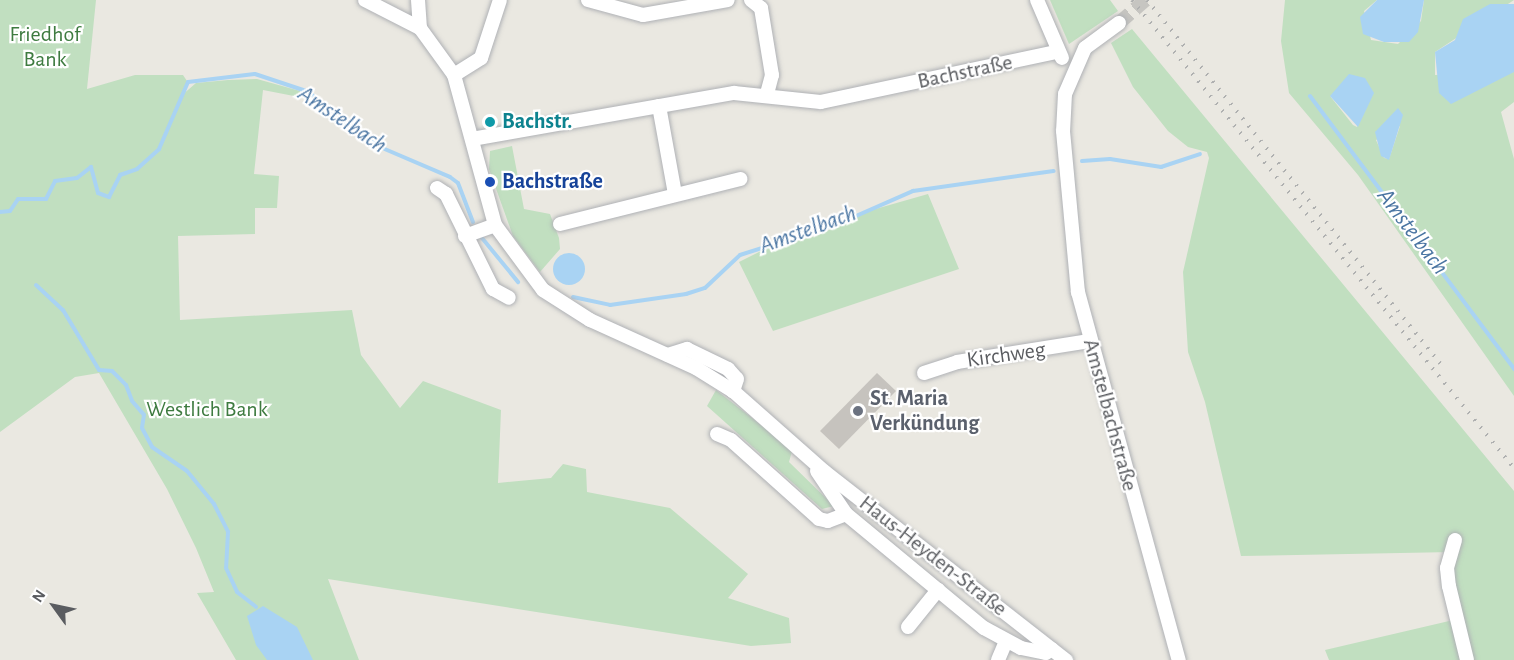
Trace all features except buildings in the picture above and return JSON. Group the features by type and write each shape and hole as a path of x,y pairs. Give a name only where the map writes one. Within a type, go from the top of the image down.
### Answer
{"street":[{"name":"Haus-Heyden-Straße","path":"365,0 420,28 454,75 472,139 479,230 493,289 509,298"},
{"path":"418,0 420,28"},
{"path":"454,75 481,58 501,0"},
{"path":"588,0 643,15 728,0"},
{"path":"751,0 761,8 772,75 767,94"},
{"path":"1037,0 1058,52 1074,66 1085,48 1119,23"},
{"name":"Bachstraße","path":"472,139 734,93 767,94 796,103 821,102 1058,52"},
{"name":"Amstelbachstraße","path":"1074,66 1065,94 1066,165 1078,292 1089,341 1179,660"},
{"path":"659,106 675,194"},
{"path":"560,224 740,179"},
{"name":"Haus-Heyden-Straße","path":"437,188 446,194 479,230 524,269 550,296 591,320 668,355 687,350 728,369 737,379 733,391 814,463 1066,660"},
{"name":"Kirchweg","path":"924,373 957,362 1089,341"},
{"name":"Haus-Heyden-Straße","path":"717,434 731,440 819,519 828,521 846,514"},
{"name":"Haus-Heyden-Straße","path":"814,463 846,514 938,590 1006,641 1036,652 1052,649"},
{"path":"1455,540 1447,568 1449,586 1467,660"},
{"name":"Haus-Heyden-Straße","path":"908,627 938,590"},
{"name":"Haus-Heyden-Straße","path":"998,660 1006,641"}],"green space":[{"path":"0,0 96,0 87,89 135,75 183,75 187,81 181,96 196,83 228,80 257,79 300,91 299,97 263,90 254,174 279,176 277,208 255,208 255,234 178,236 180,320 352,310 361,355 400,408 423,381 501,410 498,483 551,478 563,464 586,469 587,492 670,508 748,574 728,598 789,618 791,643 751,646 328,579 359,660 236,660 197,593 214,592 196,548 167,489 99,373 75,377 0,432"},
{"path":"1050,0 1110,0 1118,11 1069,44"},
{"path":"1285,0 1377,0 1364,11 1371,40 1398,44 1421,21 1424,0 1514,0 1435,52 1435,75 1514,72 1514,102 1501,112 1514,159 1514,396 1358,175 1289,93 1281,41","holes":["1330,96 1363,115 1357,127 1353,125","1400,126 1389,159 1384,158 1376,140"]},
{"path":"1132,29 1514,491 1514,660 1329,660 1325,650 1462,618 1452,576 1453,552 1241,556 1205,402 1188,352 1183,272 1209,158 1207,152 1188,147 1168,131 1133,87 1111,43"},
{"path":"512,146 524,209 550,214 559,238 560,249 540,272 513,236 489,169 490,151"},
{"path":"928,194 959,269 773,331 739,262 767,248 816,236 872,210"},
{"path":"716,390 792,451 789,462 834,506 822,509 707,406"}],"water":[{"path":"1377,0 1424,0 1418,32 1409,42 1384,42 1363,34 1360,17"},
{"path":"1490,4 1514,4 1514,72 1451,104 1439,93 1435,52 1455,40 1463,19"},
{"path":"1349,74 1365,78 1374,93 1358,127 1330,96"},
{"path":"1398,108 1403,115 1389,160 1381,156 1375,132"},
{"path":"569,253 580,258 585,269 580,280 569,285 558,280 553,269 558,258"},
{"path":"263,606 297,627 313,660 267,660 256,645 247,616"}],"waterway":[{"name":"Amstelbach","path":"0,212 10,211 18,199 46,199 55,181 77,178 91,167 98,193 109,197 120,175 137,169 159,149 188,82 255,74 309,92 338,120 380,147 450,177 458,183 473,222"},
{"name":"Amstelbach","path":"1310,96 1514,369"},
{"name":"Amstelbach","path":"1082,161 1110,159 1161,167 1200,154"},
{"name":"Amstelbach","path":"573,297 610,305 686,294 705,288 740,255 840,223 913,191 1054,171"},
{"name":"Amstelbach","path":"482,238 518,282"},
{"path":"36,285 63,310 99,370 112,371 126,385 132,401 144,415 142,428 152,447 187,471 214,504 228,532 226,568 237,592 256,607"}],"tunnel":[{"path":"1119,23 1145,0"}],"railway":[{"path":"1132,0 1514,468"},
{"path":"1147,0 1441,364"}],"place":[{"name":"Bachstr.","path":"490,122"},
{"name":"Bachstraße","path":"490,182"},
{"name":"St. Maria Verkündung","path":"858,411"}],"park label":[{"name":"Friedhof Bank","path":"45,46"},
{"name":"Westlich Bank","path":"207,410"}]}
